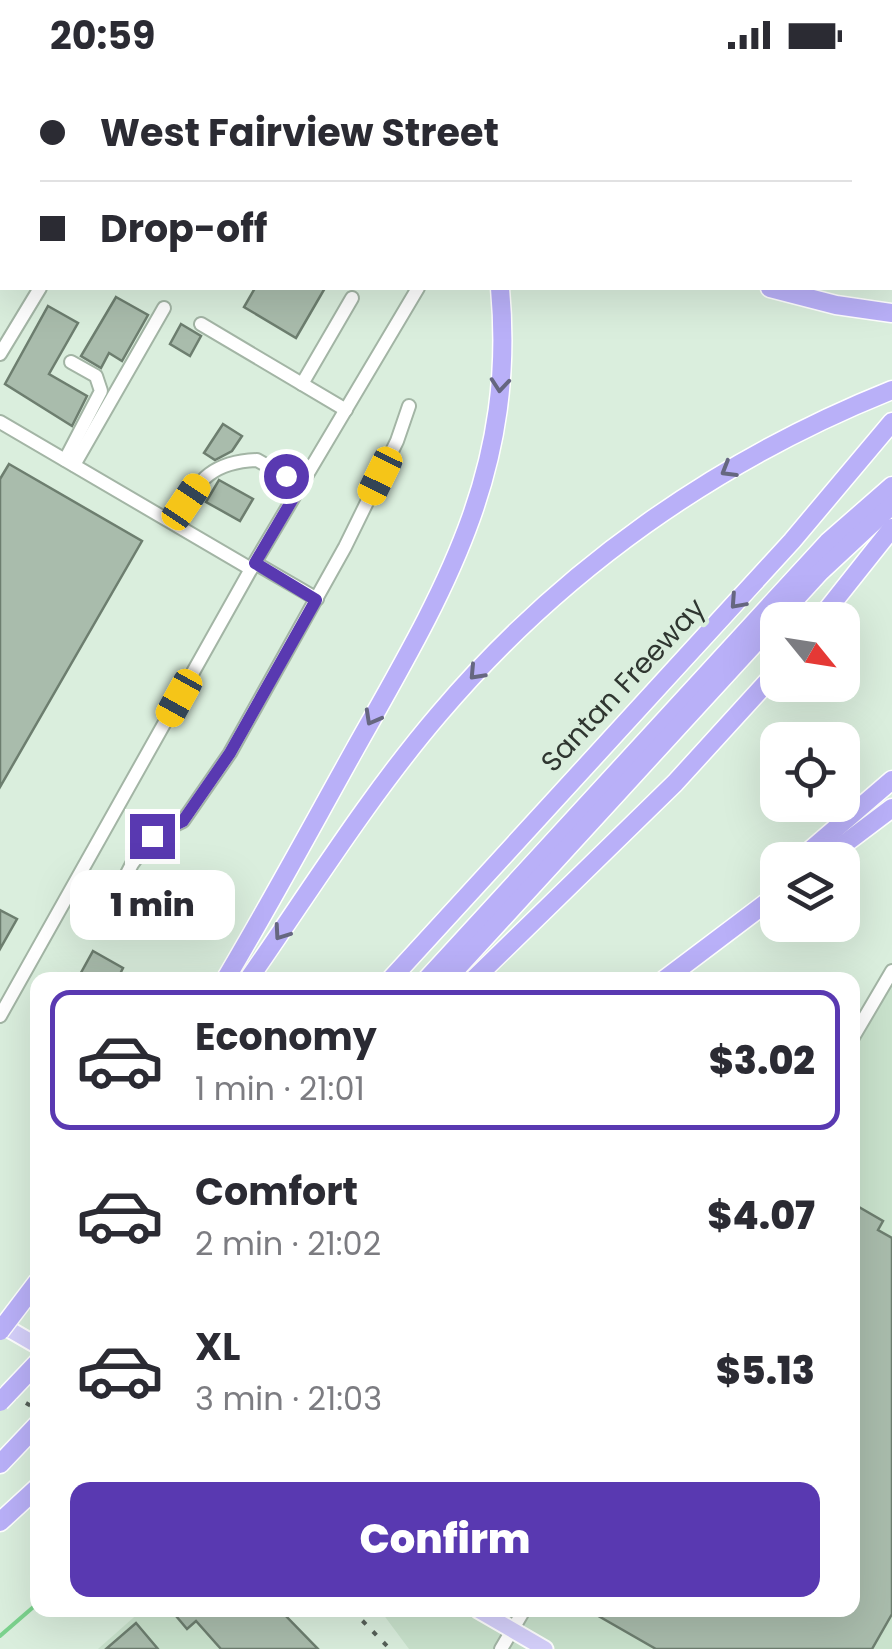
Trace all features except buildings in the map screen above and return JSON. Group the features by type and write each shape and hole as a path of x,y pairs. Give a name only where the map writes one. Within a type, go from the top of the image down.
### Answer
{"highway":[{"path":"230,972 427,621 461,550 478,501 495,423 502,345 500,290"},
{"path":"777,290 892,313"},
{"path":"254,972 401,762 451,700 514,634 589,567 728,470 814,424 892,390"},
{"name":"Santan Freeway","path":"397,972 792,541 892,422"},
{"path":"434,972 892,486"},
{"path":"453,972 833,548 892,505"},
{"path":"833,602 892,528"},
{"path":"481,972 643,816 760,689"},
{"path":"821,842 892,780"},
{"path":"847,842 892,808"},
{"path":"694,957 760,896"},
{"path":"674,972 760,908"},
{"path":"0,1328 30,1290"},
{"path":"0,1404 30,1371"},
{"path":"0,1404 30,1378"},
{"path":"0,1464 30,1432"},
{"path":"0,1522 30,1495"}],"main road":[{"path":"0,1328 30,1342"},
{"path":"490,1617 545,1649"}],"street":[{"path":"0,354 39,290"},
{"path":"0,1016 253,566 417,290"},
{"path":"302,384 352,298"},
{"path":"70,462 164,308"},
{"path":"201,324 346,410"},
{"path":"70,462 101,392 96,376 71,362"},
{"path":"120,912 117,893 132,864 152,836 183,821 230,753 316,600 397,441 409,406"},
{"path":"0,422 316,600"},
{"path":"172,522 213,469 257,460 301,485"},
{"path":"860,1025 892,971"},
{"path":"502,1649 520,1617"}],"shaded area":[{"path":"892,971 892,1649 409,1649 385,1617 491,1617 512,1629 520,1617 860,1617 860,1027"},
{"path":"134,1617 287,1617 320,1649 98,1649"}],"waterway":[{"path":"0,1636 30,1610"}],"railway":[{"path":"0,1388 30,1405"},
{"path":"359,1617 390,1649"}],"route":[{"path":"152,836 183,821 230,753 316,600 255,563 301,485 286,476"}]}
